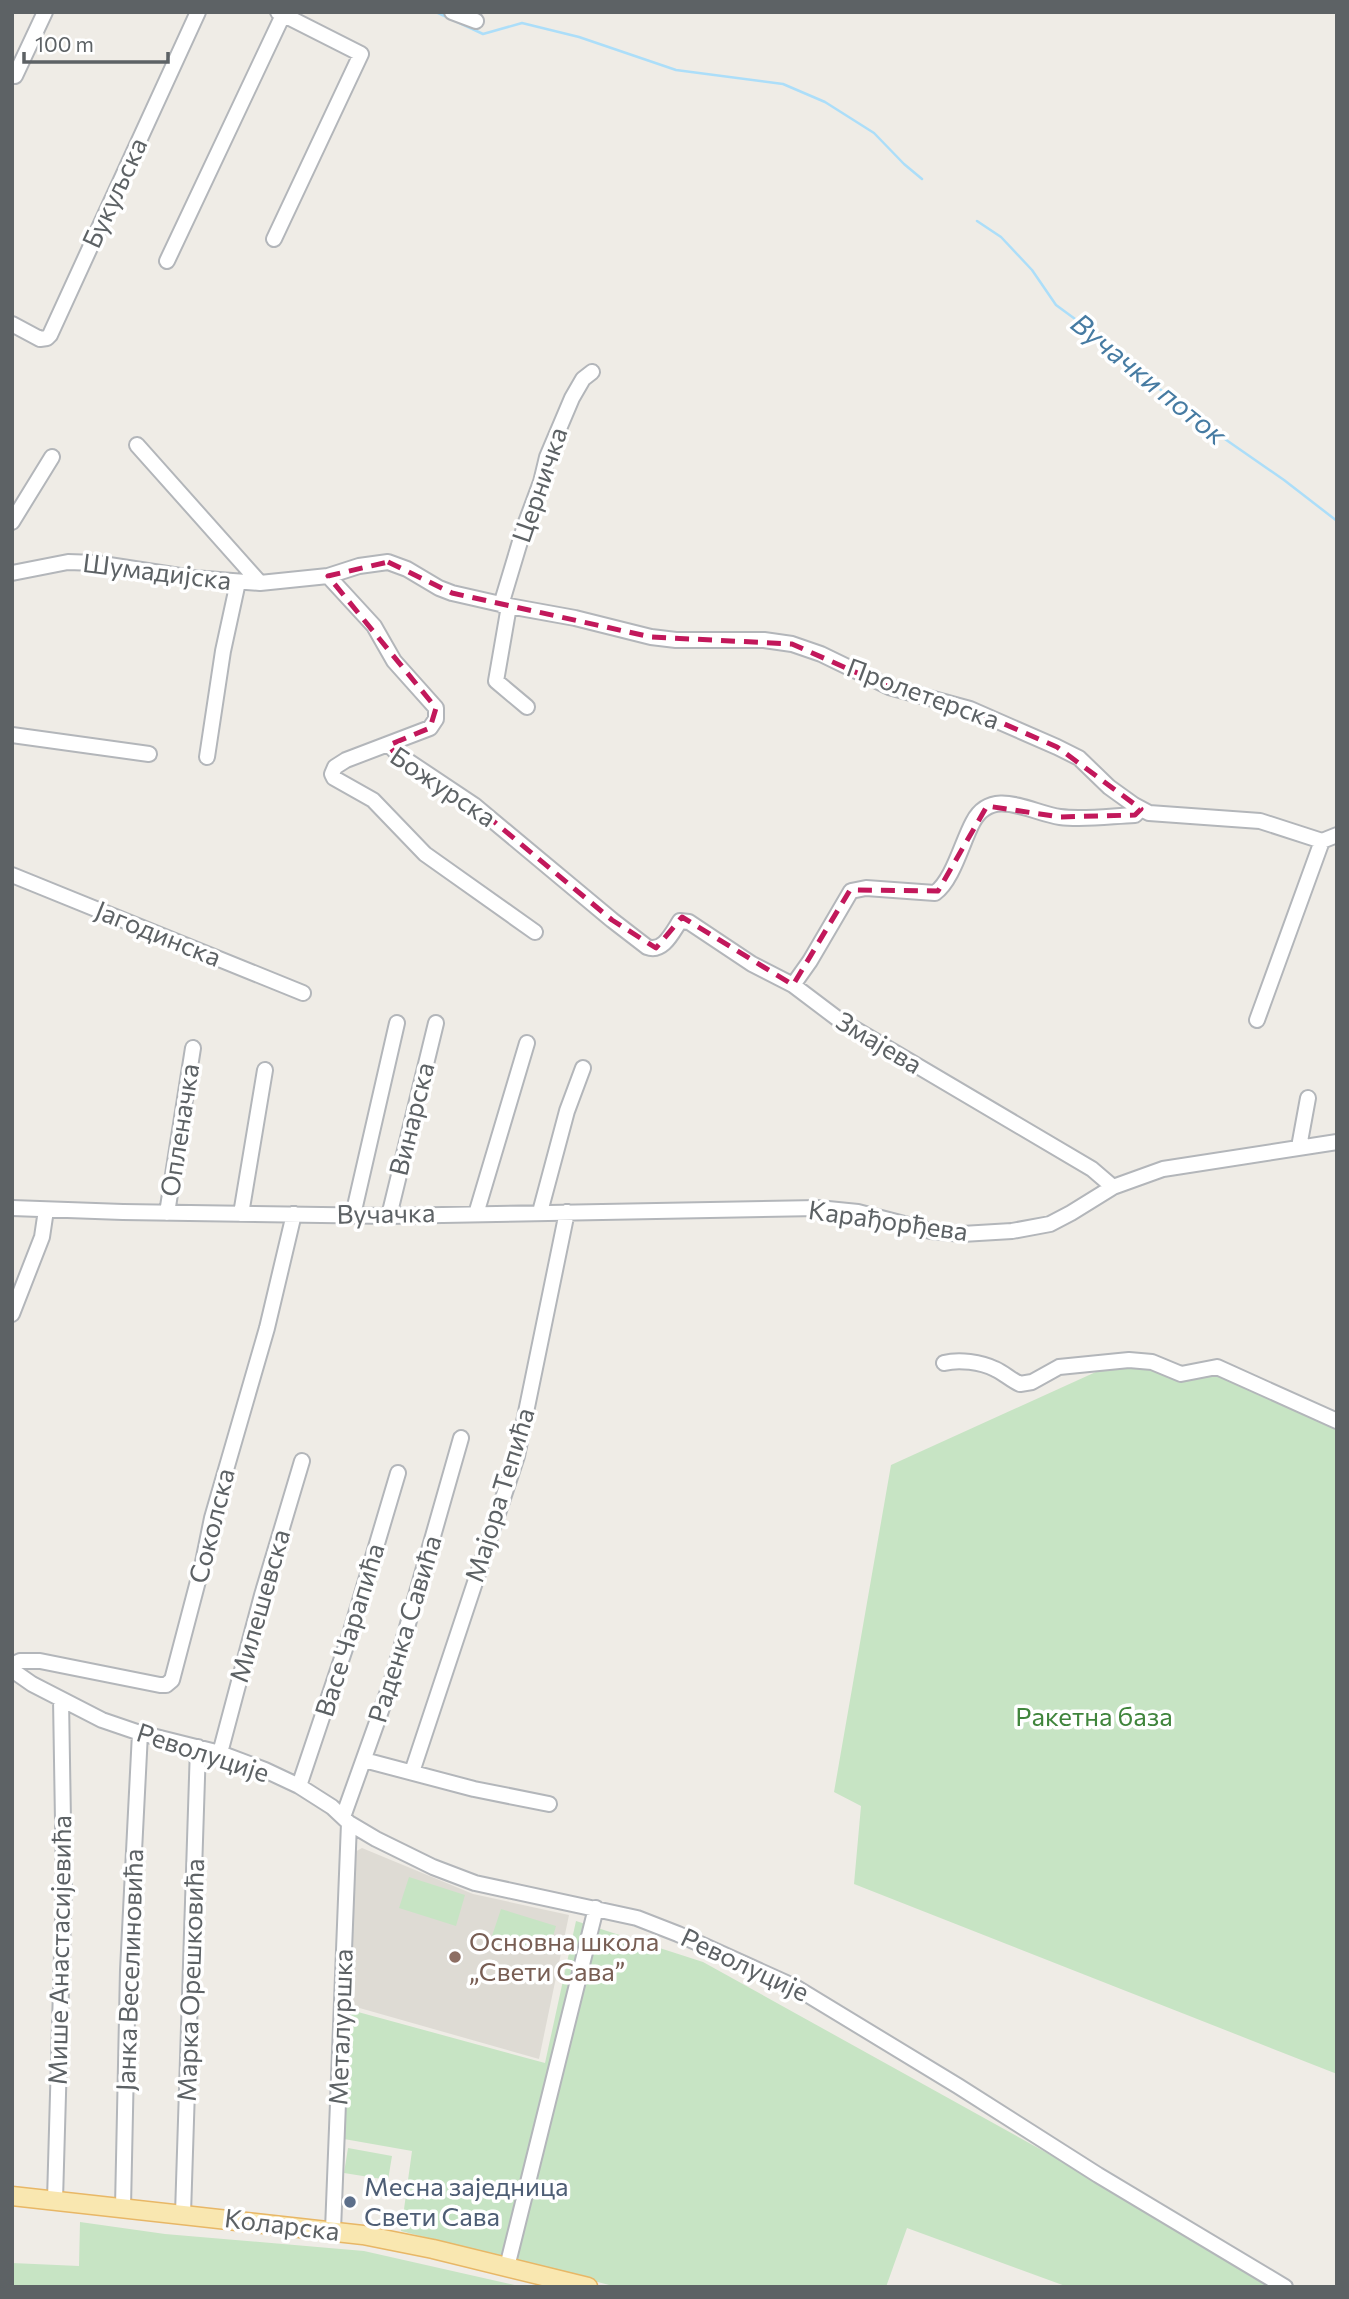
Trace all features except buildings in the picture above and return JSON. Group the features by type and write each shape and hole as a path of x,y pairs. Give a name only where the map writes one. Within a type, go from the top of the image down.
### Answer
{"main road":[{"name":"Коларска","path":"12,2196 333,2230 415,2245 588,2287"}],"street":[{"path":"15,76 45,12"},
{"name":"Букуљска","path":"12,324 40,339 50,335 198,12"},
{"path":"452,12 476,21"},
{"path":"167,261 280,13 361,54 274,239"},
{"name":"Церничка","path":"527,707 496,681 505,605 525,525 547,457 572,398 583,379 592,372"},
{"path":"137,445 260,583"},
{"path":"12,522 52,457"},
{"name":"Шумадијска","path":"12,573 68,562 96,563 260,583"},
{"name":"Пролетерска","path":"260,583 328,576 359,566 388,562 407,569 439,588 651,637 676,640 764,640 792,644 821,654 889,687 970,709 1057,747 1079,758 1109,787 1141,809 1158,814 1260,821 1322,841"},
{"path":"328,576 374,626 394,661 436,708 436,719 430,728 389,745"},
{"path":"207,757 223,651 238,582"},
{"path":"12,735 149,754"},
{"name":"Божурска","path":"534,932 425,854 373,800 334,778 332,774 335,767 346,760 389,745 399,755 474,805 612,920 653,949"},
{"path":"793,985 851,891 866,888 935,893 939,891 974,820 987,806 1000,803 1060,817 1135,814 1141,809"},
{"path":"1257,1020 1322,841 1337,835"},
{"name":"Јагодинска","path":"12,875 303,993"},
{"name":"Змајева","path":"653,949 662,945 680,921 684,920 772,975 793,985 838,1019 1092,1168 1113,1187"},
{"name":"Винарска","path":"389,1216 436,1023"},
{"path":"352,1215 397,1024"},
{"path":"476,1214 527,1043"},
{"name":"Опленачка","path":"167,1213 193,1048"},
{"path":"540,1212 567,1111 583,1068"},
{"path":"241,1213 265,1070"},
{"path":"1299,1147 1308,1098"},
{"name":"Карађорђева","path":"759,1208 838,1209 931,1231 962,1234 996,1232 1050,1224 1113,1187 1163,1169 1337,1142"},
{"name":"Вучачка","path":"12,1208 389,1216 759,1208"},
{"path":"12,1314 42,1237 47,1210"},
{"name":"Мајора Тепића","path":"412,1772 517,1456 567,1212"},
{"name":"Соколска","path":"12,1668 20,1661 40,1661 160,1685 170,1683 203,1562 212,1518 267,1328 294,1214"},
{"path":"944,1363 956,1361 985,1365 995,1368 1020,1384 1032,1382 1059,1367 1129,1360 1152,1362 1175,1374 1217,1367 1337,1421"},
{"name":"Раденка Савића","path":"346,1820 392,1680 461,1438"},
{"name":"Милешевска","path":"220,1753 262,1595 302,1461"},
{"name":"Васе Чарапића","path":"299,1786 351,1631 398,1473"},
{"name":"Револуције","path":"12,1668 32,1684 102,1720 220,1753 299,1786 332,1807 346,1820 413,1858 475,1883 637,1917 795,1987 958,2086 1054,2149 1285,2287"},
{"name":"Мише Анастасијевића","path":"55,2200 64,1883 61,1699"},
{"name":"Јанка Веселиновића","path":"123,2207 128,1970 141,1733"},
{"name":"Марка Орешковића","path":"183,2214 198,1747"},
{"path":"364,1760 474,1789 548,1804"},
{"name":"Металуршка","path":"333,2230 346,1820"},
{"path":"507,2267 596,1908"}],"highlighted area":[{"path":"388,562 452,593 651,637 792,644 889,687 970,709 1057,747 1141,809 1135,815 1060,817 987,806 938,891 850,890 793,985 682,917 656,948 612,920 474,805 393,751 389,745 430,728 436,708 328,576"}],"shaded area":[{"name":"Основна школа „Свети Сава”","path":"362,1848 473,1894 569,1915 539,2059 356,2007 348,1998 353,1853"}],"green space":[{"name":"Ракетна база","path":"1147,1365 1215,1372 1337,1428 1337,2074 854,1884 861,1806 834,1792 891,1465 1109,1366"},
{"path":"409,1877 465,1895 456,1926 399,1908"},
{"path":"501,1909 556,1926 548,1954 492,1936"},
{"path":"576,1921 703,1962 1085,2174 1280,2287 1068,2287 907,2228 886,2287 617,2287 401,2231 412,2151 344,2139 347,2009 545,2063"},
{"path":"348,2148 392,2156 388,2180 344,2173"},
{"path":"80,2222 165,2234 364,2251 523,2287 12,2287 12,2263 79,2266"}],"waterway":[{"name":"Вучачки поток","path":"436,12 483,34 522,23 579,37 676,70 783,84 825,102 874,133 922,179"},
{"name":"Вучачки поток","path":"977,221 1001,237 1032,270 1056,305 1105,341 1186,412 1284,480 1337,521"}],"place":[{"name":"Основна школа „Свети Сава”","path":"455,1957"},
{"name":"Месна заједница Свети Сава","path":"350,2202"}]}
